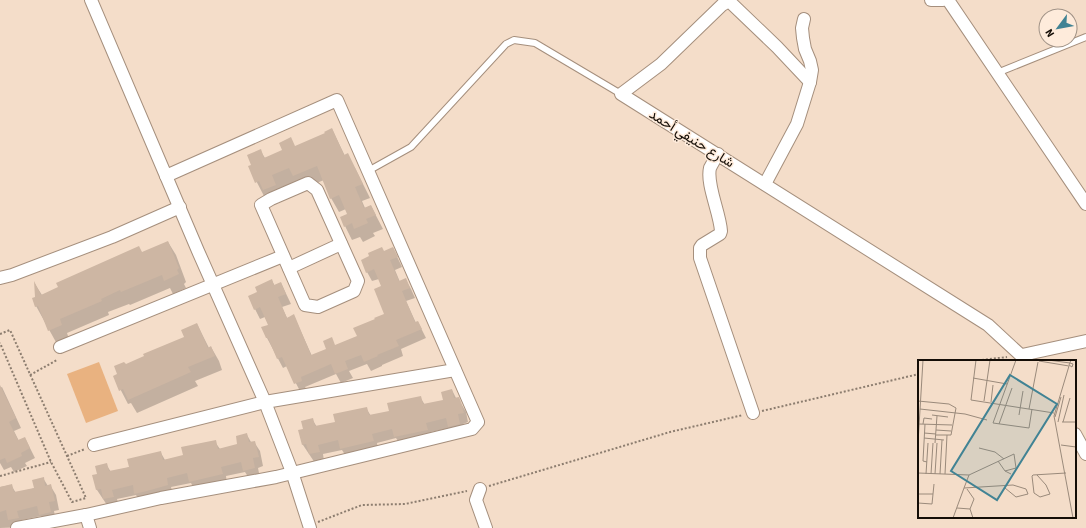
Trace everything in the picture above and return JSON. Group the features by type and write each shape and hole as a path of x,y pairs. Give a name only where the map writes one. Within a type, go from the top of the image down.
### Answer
{"street":[{"path":"91,0 265,402 292,472 309,527"},
{"path":"931,0 942,0"},
{"path":"948,0 1086,204"},
{"path":"620,94 661,64 722,5 727,2 731,3 772,42 810,82"},
{"path":"765,184 797,124 810,82 812,70 803,38 802,28 804,19"},
{"name":"شارع حنيفي أحمد","path":"620,94 718,154 988,325 1025,358"},
{"path":"17,528 86,515 161,498 276,477 472,429 478,422 337,100 166,176"},
{"path":"718,154 710,167 710,171 721,231 720,234 702,245 700,248 700,258 753,413"},
{"path":"308,183 317,190 342,244 358,281 354,291 318,307 305,305 261,205 308,183"},
{"path":"0,278 12,275 112,236 180,207"},
{"path":"289,268 342,244"},
{"path":"60,348 283,256"},
{"path":"1025,358 1086,341"},
{"path":"94,445 265,402 455,370"},
{"path":"1076,436 1086,454"},
{"path":"480,489 476,500 486,528"},
{"path":"86,515 90,528"}],"lane":[{"path":"998,73 1086,37"},
{"name":"شارع حنيفي أحمد","path":"368,171 411,147 506,44 514,40 535,43 620,94"}],"path":[{"path":"0,334 10,330 86,498 72,502 51,462 0,343"},
{"path":"991,360 1025,358"},
{"path":"30,374 57,360"},
{"path":"309,527 362,505 405,504 480,489 670,432 918,374"},
{"path":"67,456 94,445"},
{"path":"0,476 51,462"}],"shaded area":[{"path":"99,362 118,411 86,423 67,374"}],"building":[{"path":"332,128 344,155 348,153 363,184 355,187 364,208 371,205 376,215 366,219 368,223 354,229 352,223 344,227 340,217 347,214 339,195 330,199 317,166 293,176 289,168 272,175 276,185 263,190 259,181 255,183 248,166 251,165 247,155 261,149 264,158 282,150 279,143 291,137 295,146 325,133 324,132"},
{"path":"168,241 179,268 177,270 179,274 164,281 162,275 121,292 120,290 101,299 102,301 60,319 62,325 48,331 38,306 35,307 32,298 35,297 34,281 41,295 58,287 56,283 139,246 142,252"},
{"path":"382,247 384,251 393,247 398,257 390,260 399,281 406,278 410,288 402,291 415,322 418,321 422,329 396,340 399,346 364,362 361,355 345,361 348,369 335,374 331,364 301,377 302,381 294,384 282,357 277,359 268,338 266,338 261,327 268,325 260,307 254,310 248,296 257,292 255,287 272,279 274,285 281,282 286,294 278,297 287,318 294,314 311,355 326,349 323,341 332,337 335,345 357,336 353,328 384,314 374,289 381,286 374,269 366,273 361,260 369,256 368,253"},
{"path":"197,323 208,348 211,346 215,356 188,367 191,372 128,400 123,389 119,391 113,376 117,374 114,366 124,362 126,364 144,356 143,354 184,337 181,330"},
{"path":"0,385 16,418 9,422 18,440 25,437 30,448 21,453 22,456 7,463 5,458 0,460"},
{"path":"452,389 454,398 459,397 464,413 458,414 460,424 448,427 446,418 426,423 428,430 394,437 392,429 372,434 374,441 340,449 338,440 318,445 320,452 309,454 306,444 302,445 298,430 303,429 301,421 313,418 315,426 335,422 333,414 367,407 369,415 389,411 387,403 421,396 423,404 443,400 441,392"},
{"path":"247,433 249,442 255,441 259,457 253,458 255,468 243,471 241,462 221,467 223,474 189,482 187,473 167,478 168,485 134,494 133,485 112,490 114,497 103,499 101,489 96,490 92,475 97,474 95,466 107,463 109,471 129,467 127,459 161,451 163,460 183,455 181,447 216,440 218,449 237,444 236,436"},
{"path":"44,477 45,486 51,484 55,501 49,502 51,512 39,515 37,506 17,511 19,518 8,520 6,510 0,512 0,487 12,484 14,492 34,488 32,480"}]}
